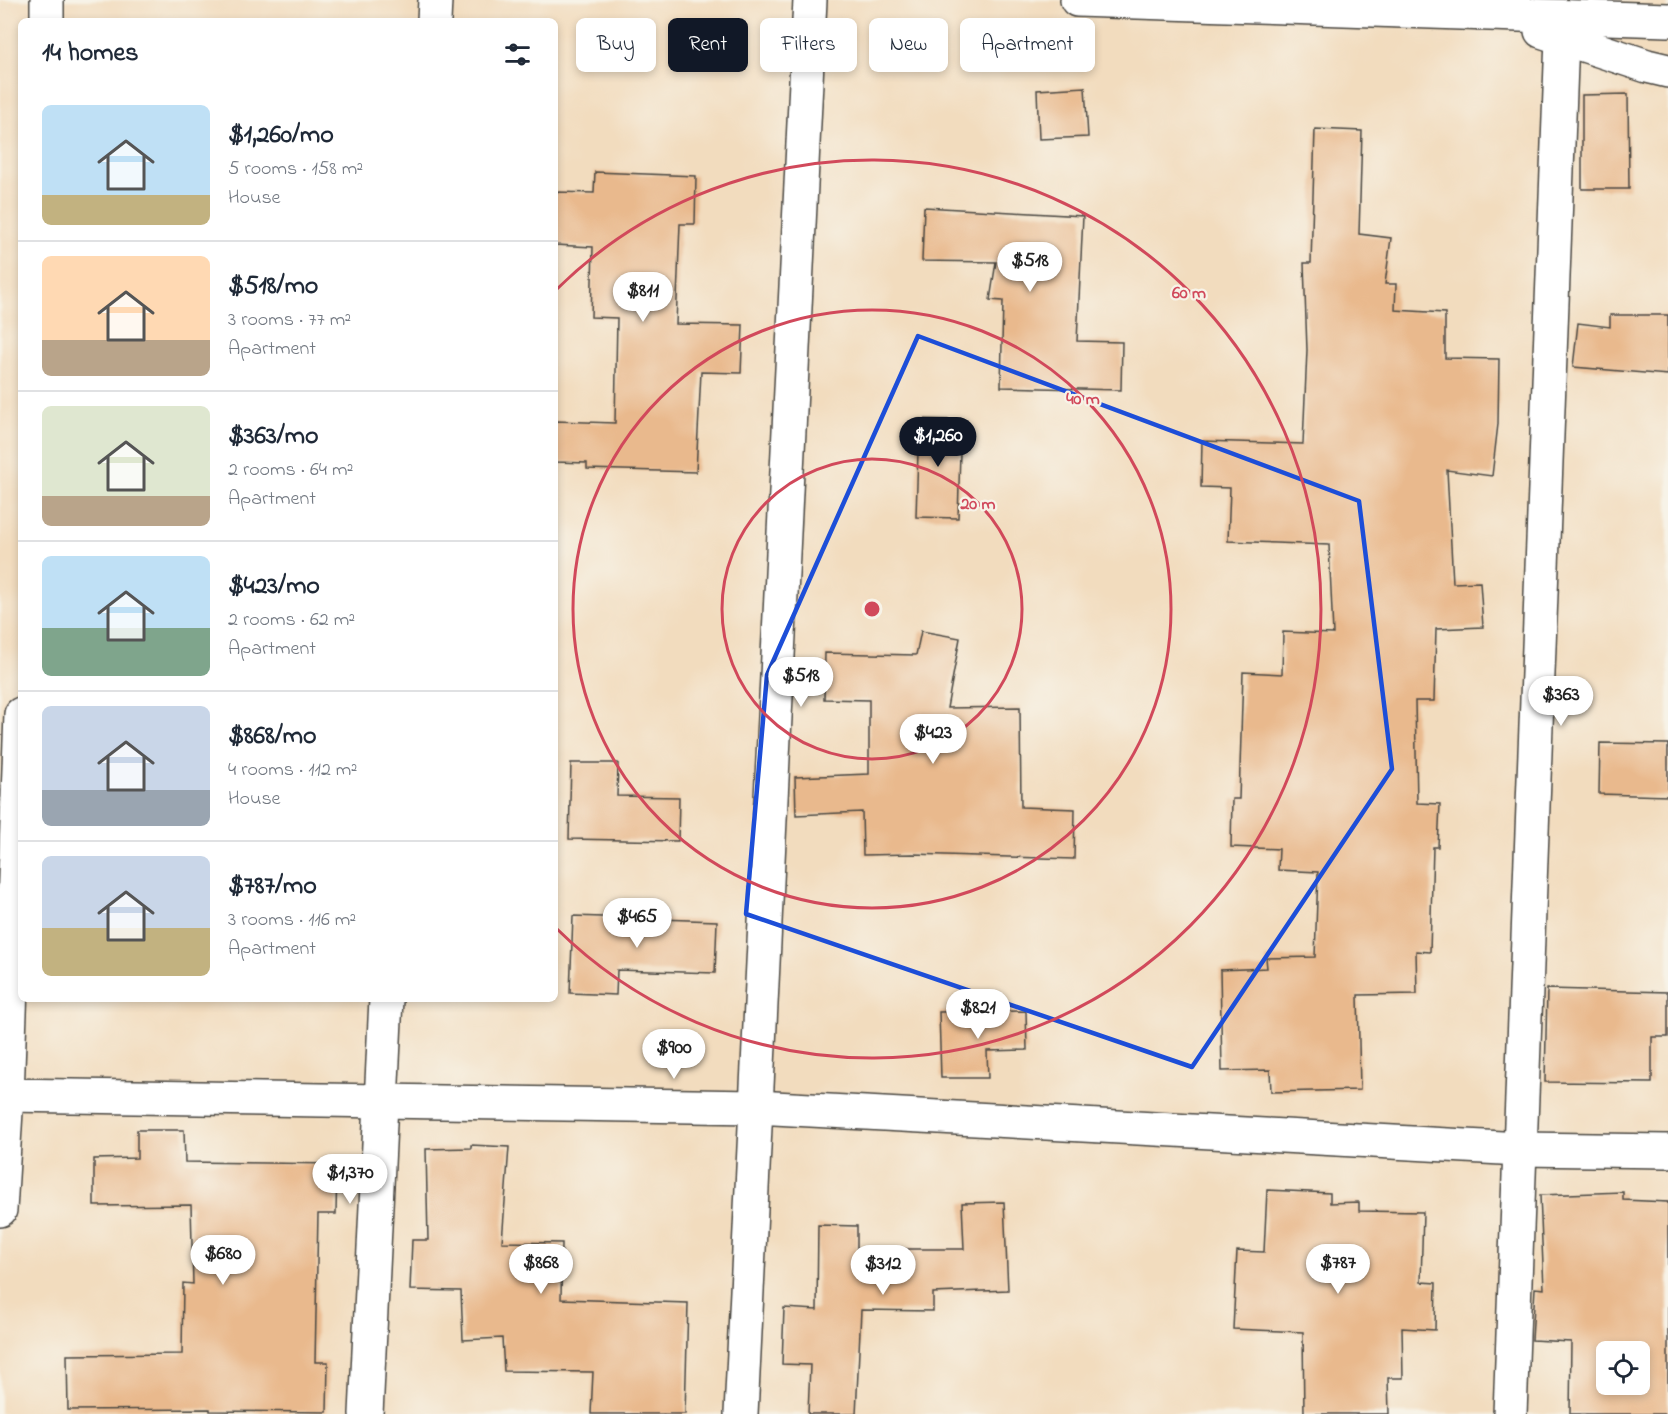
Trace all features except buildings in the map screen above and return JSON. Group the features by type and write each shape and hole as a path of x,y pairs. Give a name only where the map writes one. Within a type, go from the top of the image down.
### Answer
{"street":[{"path":"46,18 47,0"},
{"path":"434,18 435,0"},
{"path":"741,1414 810,0"},
{"path":"1077,0 1668,20"},
{"path":"1445,0 1647,66 1668,70"},
{"path":"1510,1414 1562,38"},
{"path":"0,1210 7,1095 18,796"},
{"path":"366,1414 386,1002"},
{"path":"7,1095 756,1107 1520,1149 1668,1151"}],"highlighted area":[{"path":"918,336 1359,501 1392,769 1192,1067 746,914 767,675"}]}
